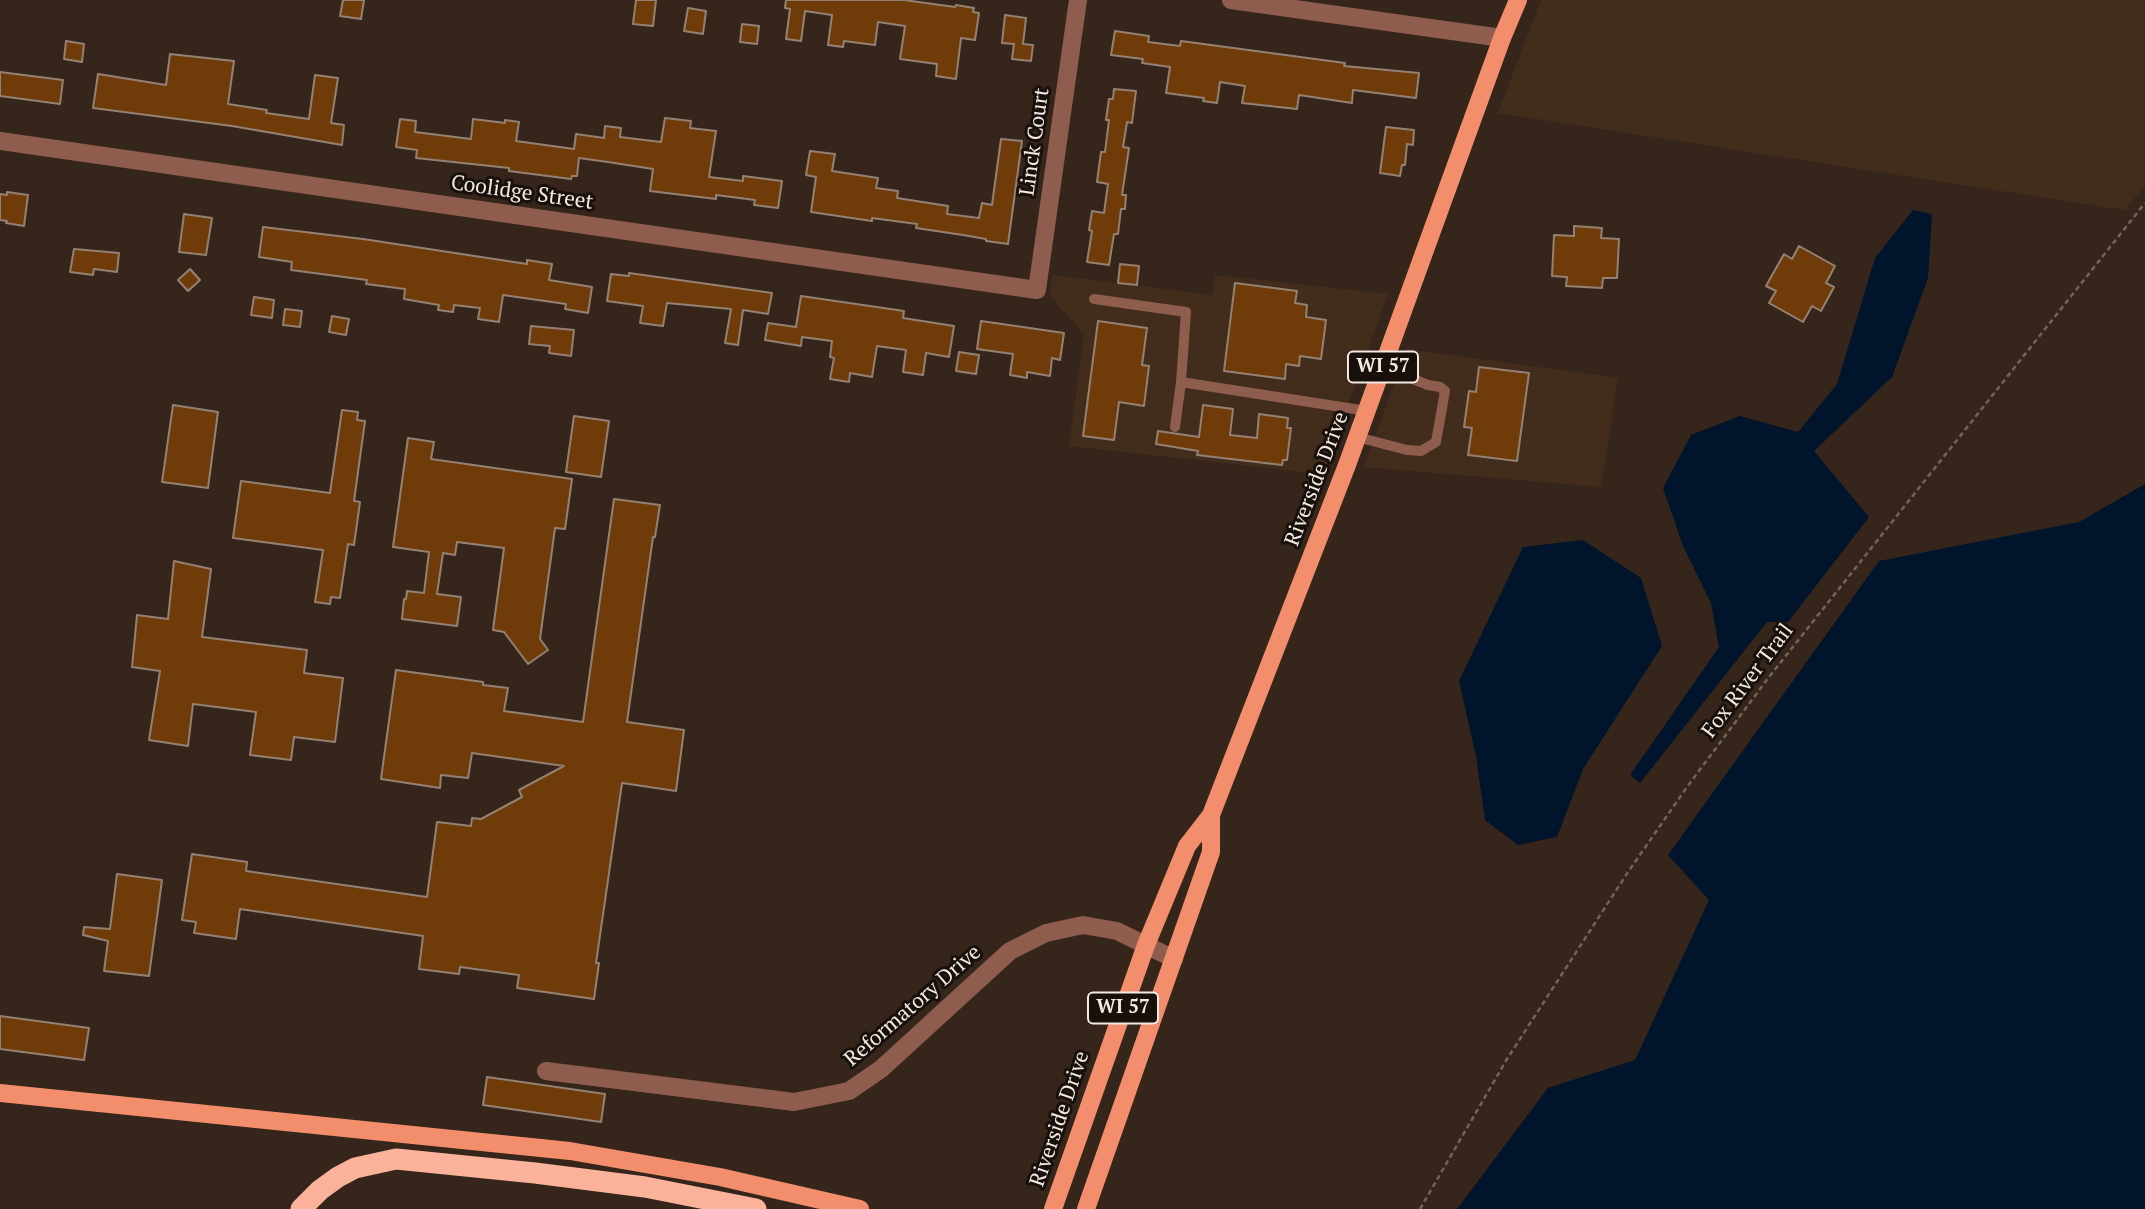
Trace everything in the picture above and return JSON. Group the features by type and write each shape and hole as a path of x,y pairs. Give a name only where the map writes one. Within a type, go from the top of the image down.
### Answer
{"highway":[{"path":"301,1209 320,1190 346,1172 372,1163 396,1159 645,1187 757,1209"}],"main road":[{"name":"Riverside Drive","path":"1053,1209 1146,945 1187,846 1211,815 1357,438 1518,0"},
{"name":"Riverside Drive","path":"1087,1209 1211,852 1211,815"},
{"path":"0,1093 570,1152 720,1177 860,1209"}],"street":[{"name":"Linck Court","path":"1037,290 1078,0"},
{"path":"1231,0 1502,38"},
{"name":"Coolidge Street","path":"0,141 1037,290"},
{"name":"Reformatory Drive","path":"546,1071 794,1102 821,1098 849,1091 881,1069 1010,951 1046,933 1083,925 1117,931 1174,959"}],"lane":[{"path":"1094,299 1186,313 1181,382 1174,427"},
{"path":"1357,438 1421,451 1436,442 1445,391 1383,367"},
{"path":"1181,382 1367,411"}],"path":[{"name":"Fox River Trail","path":"1420,1209 1507,1059 1628,872 1687,787 1769,677 2145,203"}],"shaded area":[{"path":"1541,0 2145,0 2145,185 2125,210 1498,113"},
{"path":"1052,275 1212,295 1215,275 1388,294 1323,474 1069,446 1084,334 1050,296"},
{"path":"1407,349 1618,378 1601,487 1364,467"}],"water":[{"path":"1913,210 1932,214 1928,278 1892,377 1814,451 1869,517 1788,622 1767,622 1640,783 1630,775 1719,647 1711,603 1683,546 1663,488 1691,435 1740,416 1798,432 1837,384 1875,258"},
{"path":"2145,484 2145,1209 1457,1209 1548,1088 1635,1060 1709,900 1668,855 1879,561 2079,522"},
{"path":"1583,540 1641,578 1662,646 1583,769 1557,837 1518,845 1485,820 1476,756 1459,681 1523,547"}],"building":[{"path":"343,0 364,0 361,19 340,16"},
{"path":"636,0 656,0 653,26 633,24"},
{"path":"786,0 904,0 974,8 973,12 979,13 975,40 961,38 956,79 936,76 937,64 900,59 905,26 878,22 875,45 844,41 843,47 828,45 832,15 805,11 801,41 786,39 790,9 785,8"},
{"path":"688,8 706,11 703,34 684,31"},
{"path":"1005,15 1026,18 1023,44 1033,45 1031,61 1012,59 1014,44 1002,43"},
{"path":"742,24 759,26 757,44 740,42"},
{"path":"1115,31 1149,36 1148,42 1180,46 1181,41 1345,63 1344,66 1419,73 1416,98 1353,90 1352,103 1299,95 1297,109 1242,103 1245,86 1220,82 1217,103 1203,101 1204,98 1166,93 1170,67 1142,63 1143,59 1111,55"},
{"path":"66,41 84,44 82,62 64,59"},
{"path":"170,54 234,61 228,104 267,110 266,113 309,119 315,75 338,78 331,123 344,125 342,145 232,126 93,108 98,74 166,85"},
{"path":"0,72 63,80 60,104 0,96"},
{"path":"1114,89 1136,91 1132,123 1127,122 1123,147 1129,148 1122,195 1126,195 1125,209 1121,209 1118,234 1114,234 1109,265 1087,262 1092,211 1104,213 1108,184 1097,182 1101,152 1105,152 1109,99 1113,99"},
{"path":"665,118 691,121 690,128 716,131 709,177 743,181 743,176 782,181 778,208 754,205 755,200 716,195 716,199 650,191 653,169 579,158 577,176 572,176 571,179 509,171 509,168 416,158 417,150 396,147 400,119 416,121 415,132 471,139 473,119 519,122 516,141 574,149 576,134 604,138 605,126 621,128 620,137 661,142"},
{"path":"1386,127 1414,130 1413,145 1407,144 1405,165 1402,165 1400,176 1380,173"},
{"path":"1001,139 1022,141 1008,244 916,228 917,224 811,212 816,177 806,175 810,151 835,154 832,171 878,178 876,188 898,191 897,198 948,206 947,214 979,218 982,203 992,205"},
{"path":"7,192 28,195 24,226 0,220 0,194 7,195"},
{"path":"184,214 212,218 206,255 179,252"},
{"path":"1574,226 1602,228 1601,238 1619,239 1617,278 1603,278 1602,288 1566,286 1567,277 1552,276 1554,235 1574,236"},
{"path":"263,227 527,264 527,260 552,264 549,280 592,287 588,313 565,309 566,304 503,295 499,322 478,319 480,308 454,305 453,312 438,310 439,305 404,299 405,289 366,284 367,280 291,270 292,262 259,257"},
{"path":"1799,246 1835,266 1826,283 1834,287 1821,311 1812,306 1803,322 1769,303 1776,291 1766,286 1784,254 1792,259"},
{"path":"74,249 119,253 117,272 94,269 93,275 70,272"},
{"path":"1120,264 1139,266 1137,285 1118,283"},
{"path":"190,269 200,280 188,291 178,280"},
{"path":"629,273 772,293 768,314 743,310 738,345 725,343 731,309 667,303 663,326 640,323 643,306 607,301 611,274 629,276"},
{"path":"1235,283 1297,291 1295,303 1307,305 1306,317 1326,320 1321,359 1300,356 1299,366 1286,364 1285,379 1224,371"},
{"path":"801,296 904,311 903,318 954,326 949,357 926,353 923,375 903,372 906,350 877,346 872,377 850,373 849,382 830,379 834,358 830,357 832,341 802,337 801,346 765,340 768,323 796,327"},
{"path":"254,297 274,300 272,318 251,315"},
{"path":"285,309 302,311 300,327 283,325"},
{"path":"332,316 349,319 346,335 329,332"},
{"path":"981,321 1064,333 1060,360 1052,358 1050,376 1027,372 1027,378 1010,375 1013,354 977,349"},
{"path":"1098,321 1147,328 1142,365 1149,366 1144,406 1119,402 1114,440 1083,436"},
{"path":"531,326 574,330 571,356 549,353 550,346 529,344"},
{"path":"959,352 979,355 976,374 956,371"},
{"path":"1479,367 1529,373 1517,461 1468,455 1472,428 1464,427 1469,391 1476,392"},
{"path":"173,405 218,412 208,488 162,482"},
{"path":"1203,405 1233,409 1230,435 1257,438 1259,414 1288,418 1287,428 1291,428 1287,460 1283,460 1282,465 1197,455 1198,451 1156,444 1158,431 1199,437"},
{"path":"342,410 358,412 357,420 365,421 354,501 360,502 354,545 348,544 340,598 331,597 330,604 315,602 323,550 233,538 241,481 330,493"},
{"path":"574,416 609,421 601,477 566,472"},
{"path":"408,438 434,442 431,459 572,479 565,529 555,528 540,639 548,650 528,664 504,632 493,630 504,548 457,542 455,555 443,553 437,594 461,597 457,626 402,619 407,591 424,593 429,552 393,547"},
{"path":"614,499 660,505 653,537 627,722 684,730 676,791 622,783 596,963 599,963 594,999 517,988 519,975 460,967 459,974 419,969 423,936 240,909 236,939 194,933 196,922 182,920 192,854 247,862 246,871 427,897 437,822 471,826 472,818 481,819 522,797 519,790 564,766 472,753 468,778 441,775 440,788 381,779 396,670 508,688 504,711 583,722"},
{"path":"174,561 211,569 202,637 307,650 304,673 343,678 335,742 294,737 291,760 250,755 256,712 193,704 188,746 149,740 160,671 132,667 137,615 168,619"},
{"path":"117,874 162,880 149,976 104,971 108,941 83,935 84,927 110,929"},
{"path":"0,1016 89,1028 84,1060 0,1049"},
{"path":"487,1077 605,1094 601,1122 483,1105"}]}
